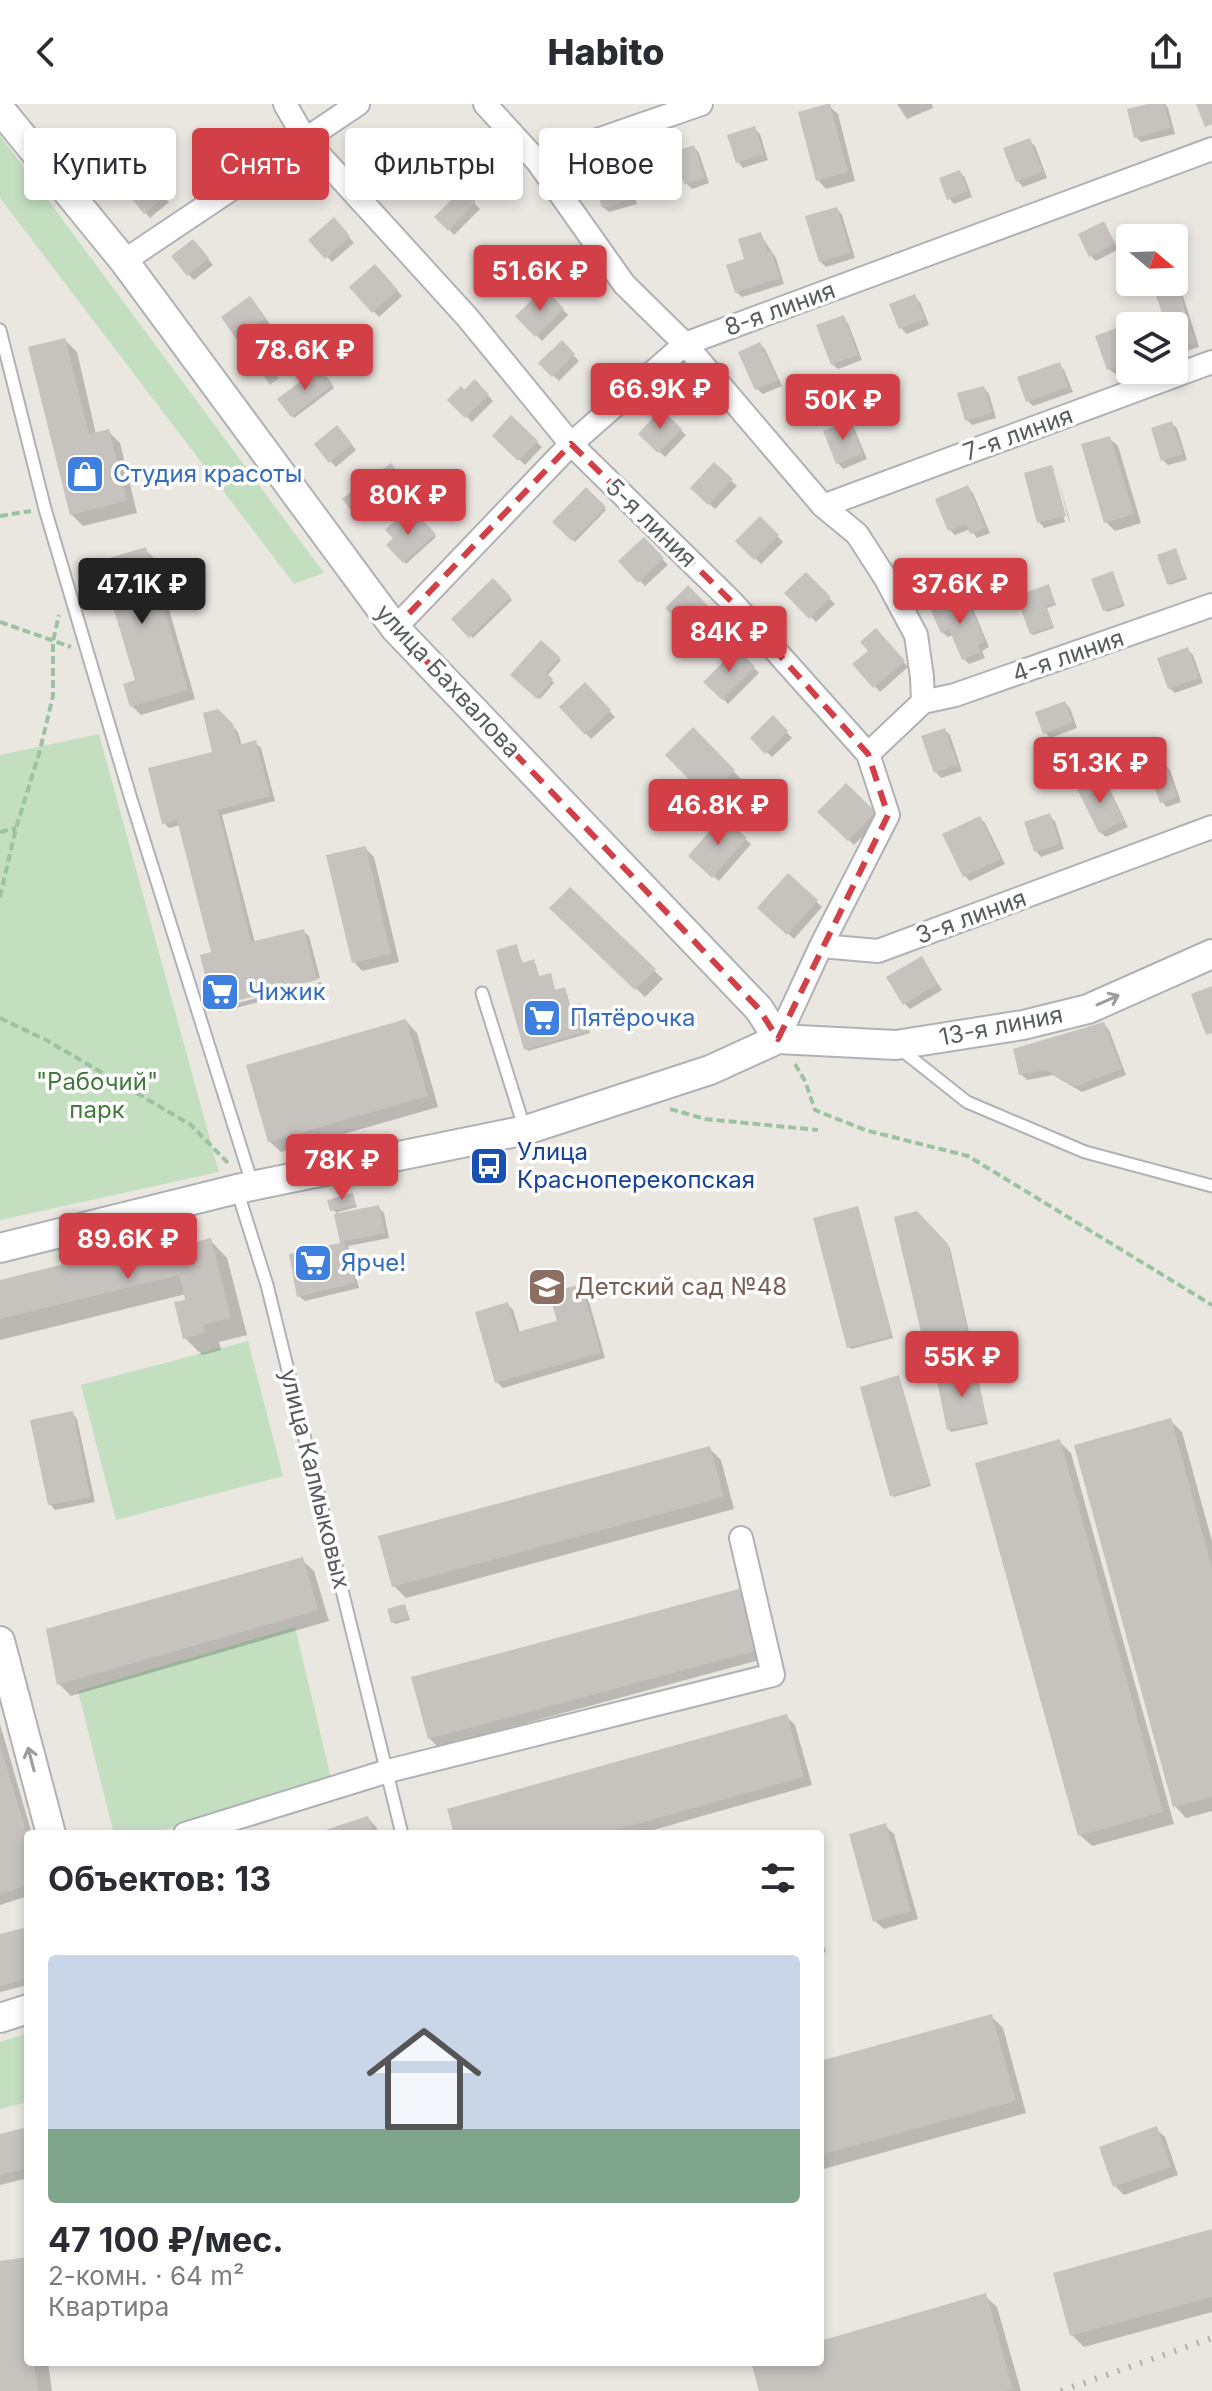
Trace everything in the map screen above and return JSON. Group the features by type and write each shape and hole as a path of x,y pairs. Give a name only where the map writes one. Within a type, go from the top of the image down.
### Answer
{"street":[{"name":"5-я линия","path":"285,104 299,128"},
{"path":"322,128 358,104"},
{"path":"0,1248 245,1189 526,1130 710,1070 778,1039 888,815 868,754 923,702 916,635 886,579 857,534 823,506 685,344 624,284 537,161 485,104"},
{"path":"537,161 701,104"},
{"name":"улица Бахвалова","path":"0,109 124,261 395,628 759,1009 778,1039"},
{"name":"8-я линия","path":"395,628 571,444 685,344 1212,149"},
{"name":"5-я линия","path":"329,165 467,317 571,444 732,602 868,754"},
{"path":"124,261 214,200"},
{"name":"7-я линия","path":"823,506 1212,362"},
{"name":"4-я линия","path":"923,702 955,695 1212,605"},
{"name":"3-я линия","path":"821,946 878,951 1212,827"},
{"name":"13-я линия","path":"778,1039 896,1045 1023,1025 1088,1009 1212,954"},
{"path":"198,1830 388,1771 773,1675 741,1538"},
{"path":"0,1641 50,1830"},
{"path":"0,2018 24,2010"}],"lane":[{"name":"улица Калмыковых","path":"0,330 45,509 245,1189 401,1830"},
{"path":"482,993 526,1130"},
{"path":"896,1045 967,1102 1085,1152 1212,1186"}],"path":[{"path":"0,516 45,509"},
{"path":"0,897 53,696 53,641 62,606 71,592"},
{"path":"0,622 89,653"},
{"path":"0,832 16,828"},
{"path":"0,1018 48,1041 191,1125 232,1168 245,1189"},
{"path":"778,1039 805,1081 815,1110 865,1130 968,1156 1212,1305"},
{"path":"628,1097 705,1119 818,1130"}],"highlighted area":[{"path":"571,444 732,602 868,754 888,815 778,1039 759,1009 395,628"}],"green space":[{"path":"0,135 24,167 24,200 48,200 324,573 294,584 0,198"},
{"name":"\"Рабочий\" парк","path":"99,734 219,1172 0,1220 0,755"},
{"path":"248,1341 283,1476 116,1520 81,1385"},
{"path":"295,1627 332,1782 164,1830 113,1830 78,1691"},
{"path":"24,2034 24,2103 0,2109 0,2042"}],"building":[{"path":"830,104 848,172 816,181 798,112"},
{"path":"1164,104 1171,128 1134,138 1127,109"},
{"path":"1196,104 1212,104 1212,124 1205,127"},
{"path":"755,126 764,154 736,163 727,135"},
{"path":"1030,138 1043,172 1016,182 1003,148"},
{"path":"694,145 705,178 684,184 682,149"},
{"path":"960,170 968,191 947,200 939,178"},
{"path":"133,200 160,200 144,214"},
{"path":"451,200 476,202 448,231 434,217"},
{"path":"600,200 630,200 602,208"},
{"path":"837,207 851,253 819,262 805,216"},
{"path":"334,217 350,236 325,259 308,240"},
{"path":"1104,221 1115,244 1089,257 1078,234"},
{"path":"761,232 780,278 735,293 726,265 744,259 738,239"},
{"path":"193,239 209,258 187,276 171,256"},
{"path":"375,264 398,290 372,313 349,287"},
{"path":"545,288 564,309 535,337 515,316"},
{"path":"915,294 925,319 899,329 889,304"},
{"path":"250,296 266,318 237,340 221,317"},
{"path":"1156,296 1181,296 1186,312 1161,312"},
{"path":"844,315 858,355 831,365 816,325"},
{"path":"1188,320 1195,342 1188,344"},
{"path":"1116,328 1116,366 1107,370 1095,336"},
{"path":"266,336 275,348 254,365 245,352"},
{"path":"65,338 89,434 109,429 127,501 70,515 28,347"},
{"path":"562,340 575,354 552,377 538,363"},
{"path":"760,342 778,380 755,390 738,352"},
{"path":"267,361 279,378 270,385 258,367"},
{"path":"1060,362 1068,387 1026,402 1017,377"},
{"path":"320,367 333,385 291,417 277,399"},
{"path":"475,379 489,395 465,418 447,400 461,386 464,390"},
{"path":"984,386 992,413 965,421 957,393"},
{"path":"661,409 682,429 658,453 638,434"},
{"path":"511,415 538,441 518,461 492,436"},
{"path":"849,420 863,454 836,464 823,431"},
{"path":"1172,421 1183,454 1161,461 1151,428"},
{"path":"337,425 352,444 329,463 314,444"},
{"path":"1110,436 1134,514 1104,523 1081,444"},
{"path":"714,462 733,479 708,505 690,488"},
{"path":"391,463 405,482 357,518 342,499"},
{"path":"1052,465 1066,516 1037,523 1024,473"},
{"path":"968,485 986,528 970,534 966,524 948,531 935,499"},
{"path":"586,487 606,507 572,541 552,522"},
{"path":"401,515 409,524 418,515 436,534 403,563 386,545 393,538 385,530"},
{"path":"760,516 779,535 754,560 735,541"},
{"path":"644,537 664,558 638,583 618,561"},
{"path":"146,547 188,690 130,707 123,684 135,680 108,590 99,593 90,564"},
{"path":"1176,548 1186,577 1167,584 1157,555"},
{"path":"1113,571 1124,604 1103,611 1091,579"},
{"path":"806,572 831,597 809,619 784,593"},
{"path":"493,578 511,597 469,638 451,619"},
{"path":"1049,584 1055,603 1046,606 1053,626 1030,634 1016,596"},
{"path":"688,585 710,608 687,630 665,608"},
{"path":"966,596 985,641 978,645 981,652 962,660 949,629 941,633 931,611"},
{"path":"876,628 905,661 873,688 852,664 868,651 860,642"},
{"path":"541,640 560,657 546,673 553,679 537,699 510,675"},
{"path":"1188,647 1199,678 1168,689 1157,658"},
{"path":"737,648 755,667 722,700 703,682"},
{"path":"585,682 611,710 585,735 559,707"},
{"path":"1065,701 1073,722 1043,734 1035,712"},
{"path":"218,709 233,724 239,745 256,740 270,796 218,810 251,942 304,929 317,980 213,1007 200,955 211,952 177,820 162,824 148,768 212,752 203,713"},
{"path":"773,715 788,731 765,754 750,738"},
{"path":"693,727 735,770 707,798 665,755"},
{"path":"945,728 958,765 934,773 921,736"},
{"path":"1165,763 1177,797 1160,803 1148,768"},
{"path":"1102,777 1124,821 1099,833 1077,789"},
{"path":"846,783 876,812 848,841 817,812"},
{"path":"1050,813 1060,844 1034,852 1024,822"},
{"path":"723,816 747,838 712,878 688,856"},
{"path":"980,816 1001,859 963,877 942,834"},
{"path":"366,846 391,954 352,963 326,855"},
{"path":"788,873 818,900 787,935 757,908"},
{"path":"570,887 656,969 635,990 549,908"},
{"path":"517,944 522,963 534,959 539,976 551,973 555,990 565,987 570,1006 581,1003 589,1031 524,1050 496,950"},
{"path":"922,956 938,984 903,1005 886,977"},
{"path":"1212,986 1212,1033 1206,1035 1191,994"},
{"path":"406,1019 428,1096 268,1142 246,1065"},
{"path":"1104,1022 1122,1069 1075,1087 1046,1070 1019,1075 1013,1049"},
{"path":"353,1193 356,1205 330,1211 327,1200"},
{"path":"379,1205 385,1233 344,1241 355,1283 297,1297 289,1254 340,1243 334,1214"},
{"path":"858,1206 892,1336 847,1348 813,1218"},
{"path":"917,1211 948,1244 968,1330 923,1341 894,1217"},
{"path":"181,1235 184,1245 211,1238 231,1318 203,1325 205,1333 183,1339 174,1302 185,1300 179,1275 0,1319 0,1280"},
{"path":"581,1284 601,1353 495,1383 475,1312 508,1302 517,1332 557,1321 549,1293"},
{"path":"976,1367 987,1422 947,1430 936,1376"},
{"path":"899,1375 930,1484 890,1496 860,1387"},
{"path":"73,1411 90,1497 48,1505 30,1420"},
{"path":"1171,1418 1212,1568 1212,1797 1173,1807 1074,1445"},
{"path":"1060,1439 1163,1812 1078,1836 975,1463"},
{"path":"710,1446 724,1497 392,1587 378,1536"},
{"path":"303,1557 318,1610 57,1685 46,1629"},
{"path":"746,1587 762,1649 428,1739 411,1677"},
{"path":"405,1604 409,1618 391,1623 387,1609"},
{"path":"787,1714 804,1777 615,1830 453,1830 447,1809"},
{"path":"0,1744 26,1830 24,1886 0,1894"},
{"path":"368,1816 373,1830 325,1830"},
{"path":"886,1823 911,1911 873,1922 849,1834"},
{"path":"24,1928 24,1979 0,1986 0,1934"},
{"path":"992,2014 1016,2101 824,2154 824,2060"},
{"path":"1157,2126 1171,2167 1113,2187 1099,2147"},
{"path":"24,2128 24,2169 0,2175 0,2134"},
{"path":"1212,2229 1212,2297 1070,2336 1053,2273"},
{"path":"24,2258 24,2366 35,2366 38,2391 0,2391 0,2261"},
{"path":"986,2293 1013,2389 759,2391 752,2366 824,2366 824,2340"}],"railway":[{"path":"1061,2391 1212,2338"}],"place":[{"name":"Студия красоты","path":"85,474"},
{"name":"Чижик","path":"220,992"},
{"name":"Пятёрочка","path":"542,1018"},
{"name":"Улица Красноперекопская","path":"489,1166"},
{"name":"Ярче!","path":"313,1263"},
{"name":"Детский сад №48","path":"547,1287"}]}
